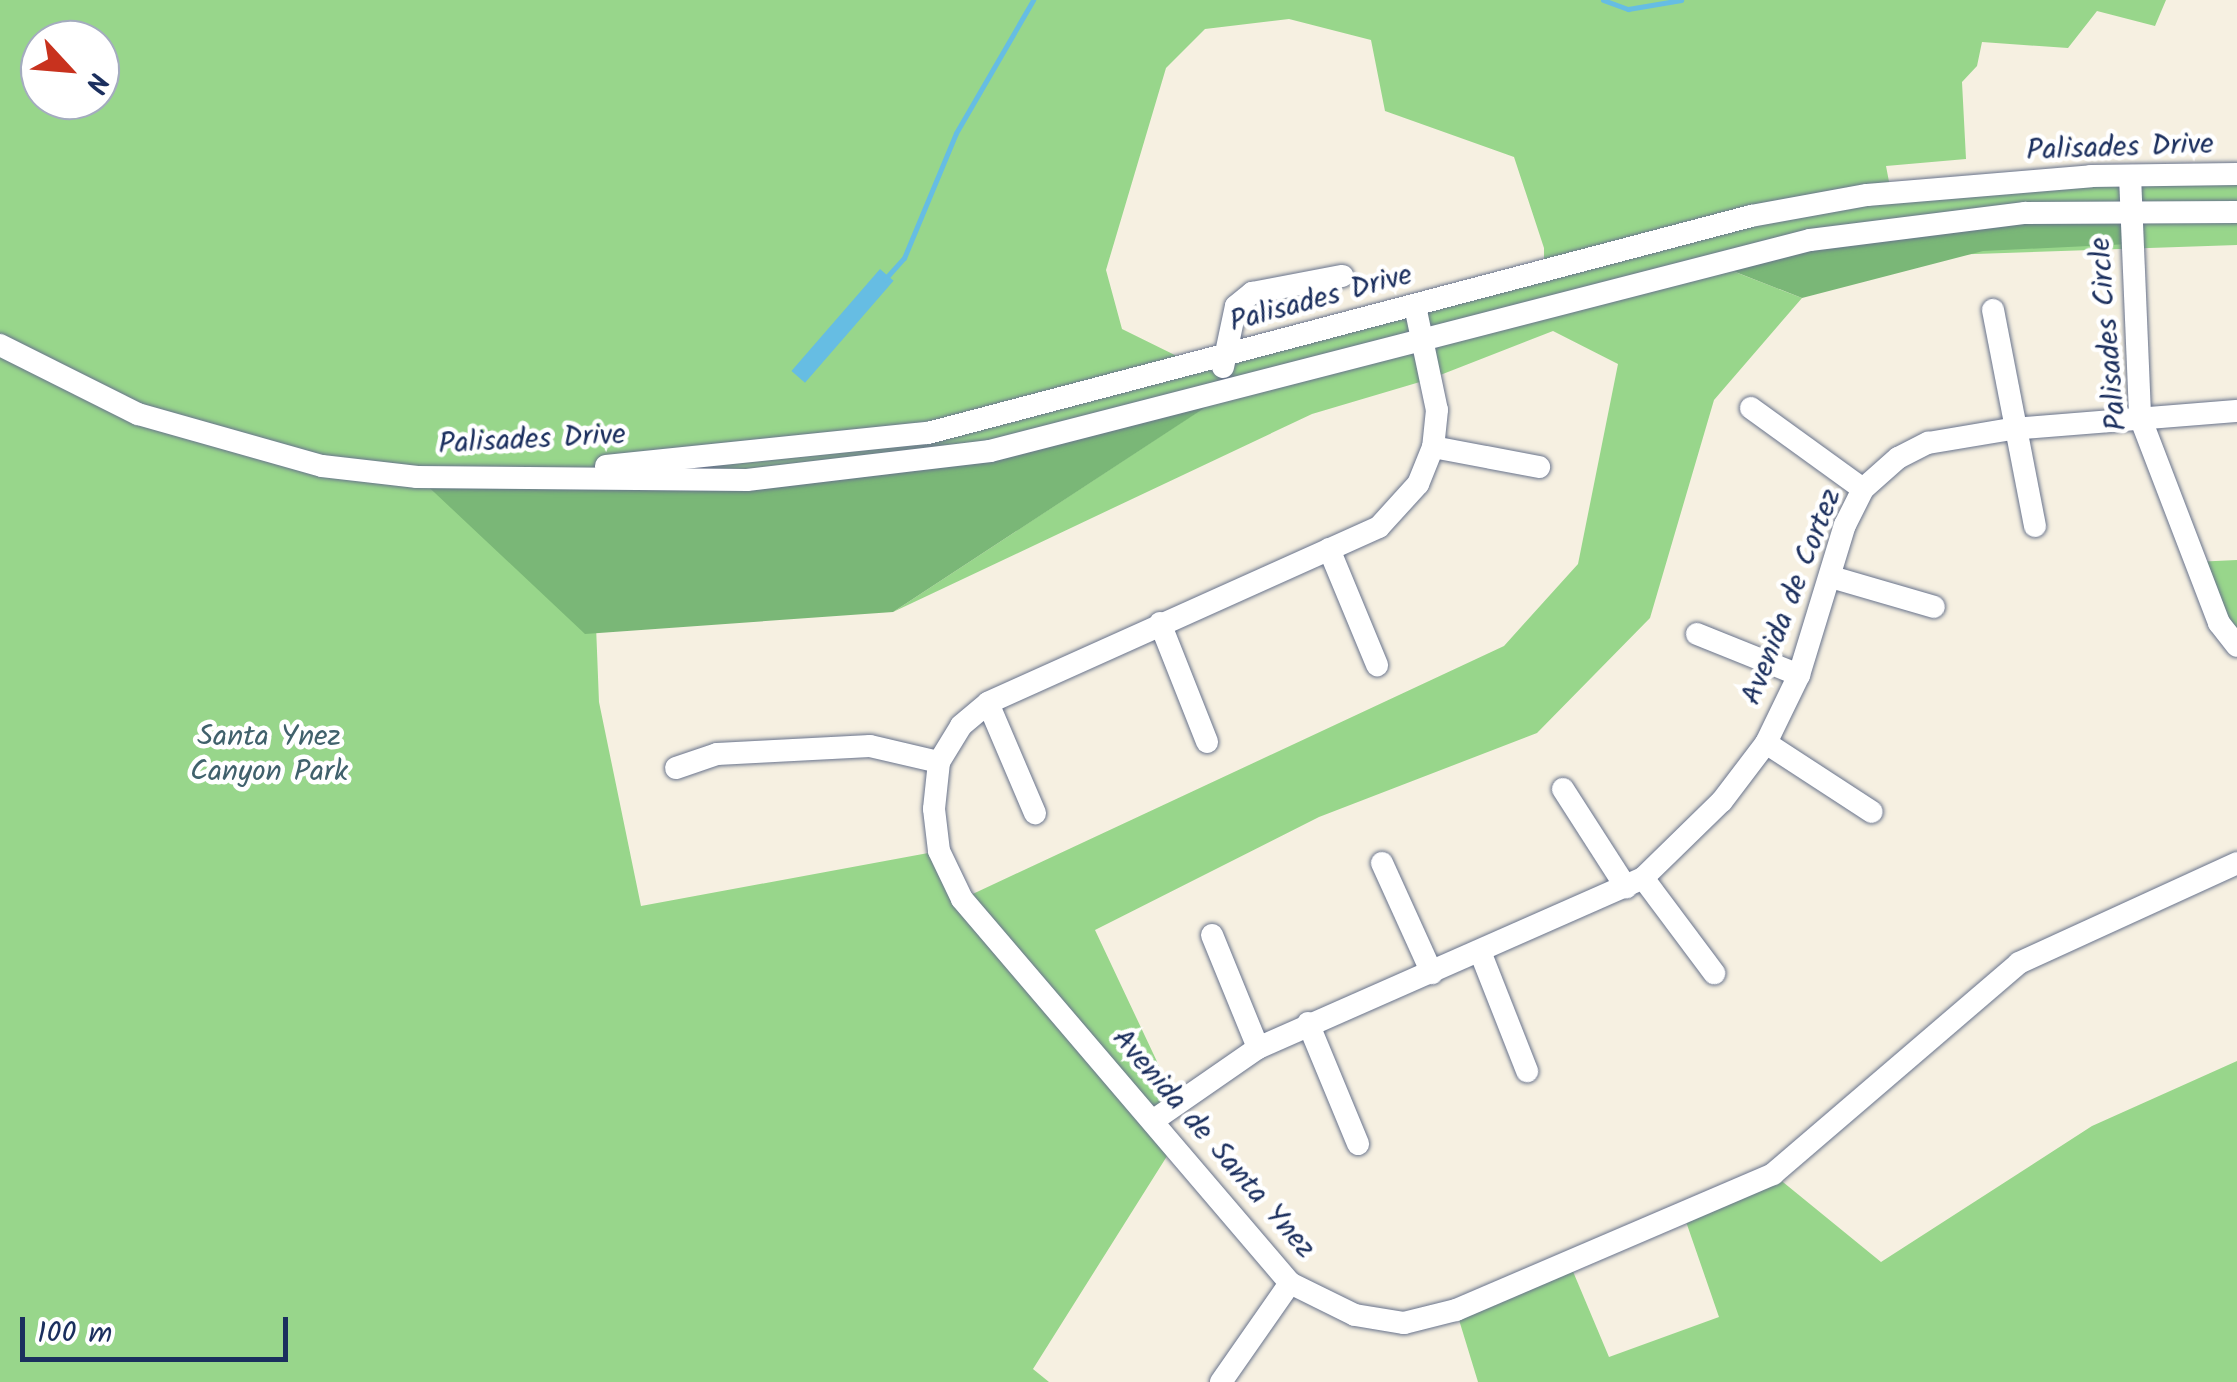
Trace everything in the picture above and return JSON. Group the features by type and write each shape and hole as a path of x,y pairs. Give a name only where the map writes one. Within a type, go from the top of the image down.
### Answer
{"street":[{"name":"Palisades Drive","path":"418,477 689,461 928,433 1751,216 1876,194 2130,176 2237,174"},
{"name":"Palisades Circle","path":"2130,176 2128,213 2140,417 2219,623 2237,646"},
{"path":"1876,194 1882,228"},
{"name":"Palisades Drive","path":"0,345 138,414 238,446 322,466 418,477 747,480 903,466 990,452 1710,262 1882,228 2026,212 2237,212"},
{"path":"1228,388 1221,356 1236,306 1252,293 1342,276"},
{"path":"676,768 718,754 870,746 939,762 961,726 988,703 1380,527 1418,484 1433,448 1437,410 1415,306"},
{"path":"1993,310 2012,429 2036,526"},
{"path":"1751,408 1864,489"},
{"name":"Avenida de Cortez","path":"1154,1120 1258,1048 1481,954 1634,882 1722,802 1766,744 1799,675 1864,489 1898,458 1928,443 2012,429 2237,410"},
{"path":"1433,448 1539,467"},
{"path":"1329,549 1377,665"},
{"path":"1831,578 1934,607"},
{"path":"1160,624 1207,742"},
{"path":"1697,634 1799,675"},
{"path":"988,703 1035,813"},
{"path":"1766,744 1872,812"},
{"name":"Avenida de Santa Ynez","path":"939,762 940,851 962,899 1290,1283 1355,1315 1404,1323 1456,1310 1772,1174 2019,963 2237,863"},
{"path":"1563,789 1634,882 1714,973"},
{"path":"1382,863 1432,973"},
{"path":"1212,935 1258,1048"},
{"path":"1481,954 1527,1071"},
{"path":"1308,1024 1358,1144"},
{"path":"1221,1382 1290,1283"}],"green space":[{"name":"Santa Ynez Canyon Park","path":"0,0 2166,0 2155,26 2097,11 2068,48 1982,42 1977,66 1962,82 1966,159 1886,166 1891,192 2237,177 2237,245 1712,263 1802,298 1714,400 1650,618 1537,733 1319,817 1095,930 1177,1104 1154,1120 1174,1145 1033,1369 1049,1382 0,1382","holes":["1289,19 1371,40 1385,111 1514,157 1544,248 1544,271 1193,364 1122,329 1106,270 1166,68 1205,29","1553,331 1618,364 1578,564 1504,646 962,899 939,851 641,906 599,702 591,497 1059,434 1234,388 893,612 1312,414 1430,379"]},
{"path":"2129,213 2130,244 1983,251 1802,298 1710,262 1810,240"},
{"path":"1238,386 893,612 585,634 418,477 851,471"},
{"path":"2237,560 2237,646 2194,562"},
{"path":"2237,1061 2237,1382 1478,1382 1456,1310 1569,1262 1609,1357 1719,1317 1683,1213 1773,1174 1881,1262 2092,1126"}],"water":[{"path":"880,269 894,281 805,383 791,371"}],"waterway":[{"path":"885,279 904,258 956,133 1033,0"},
{"path":"1603,0 1628,9 1681,0"}]}
